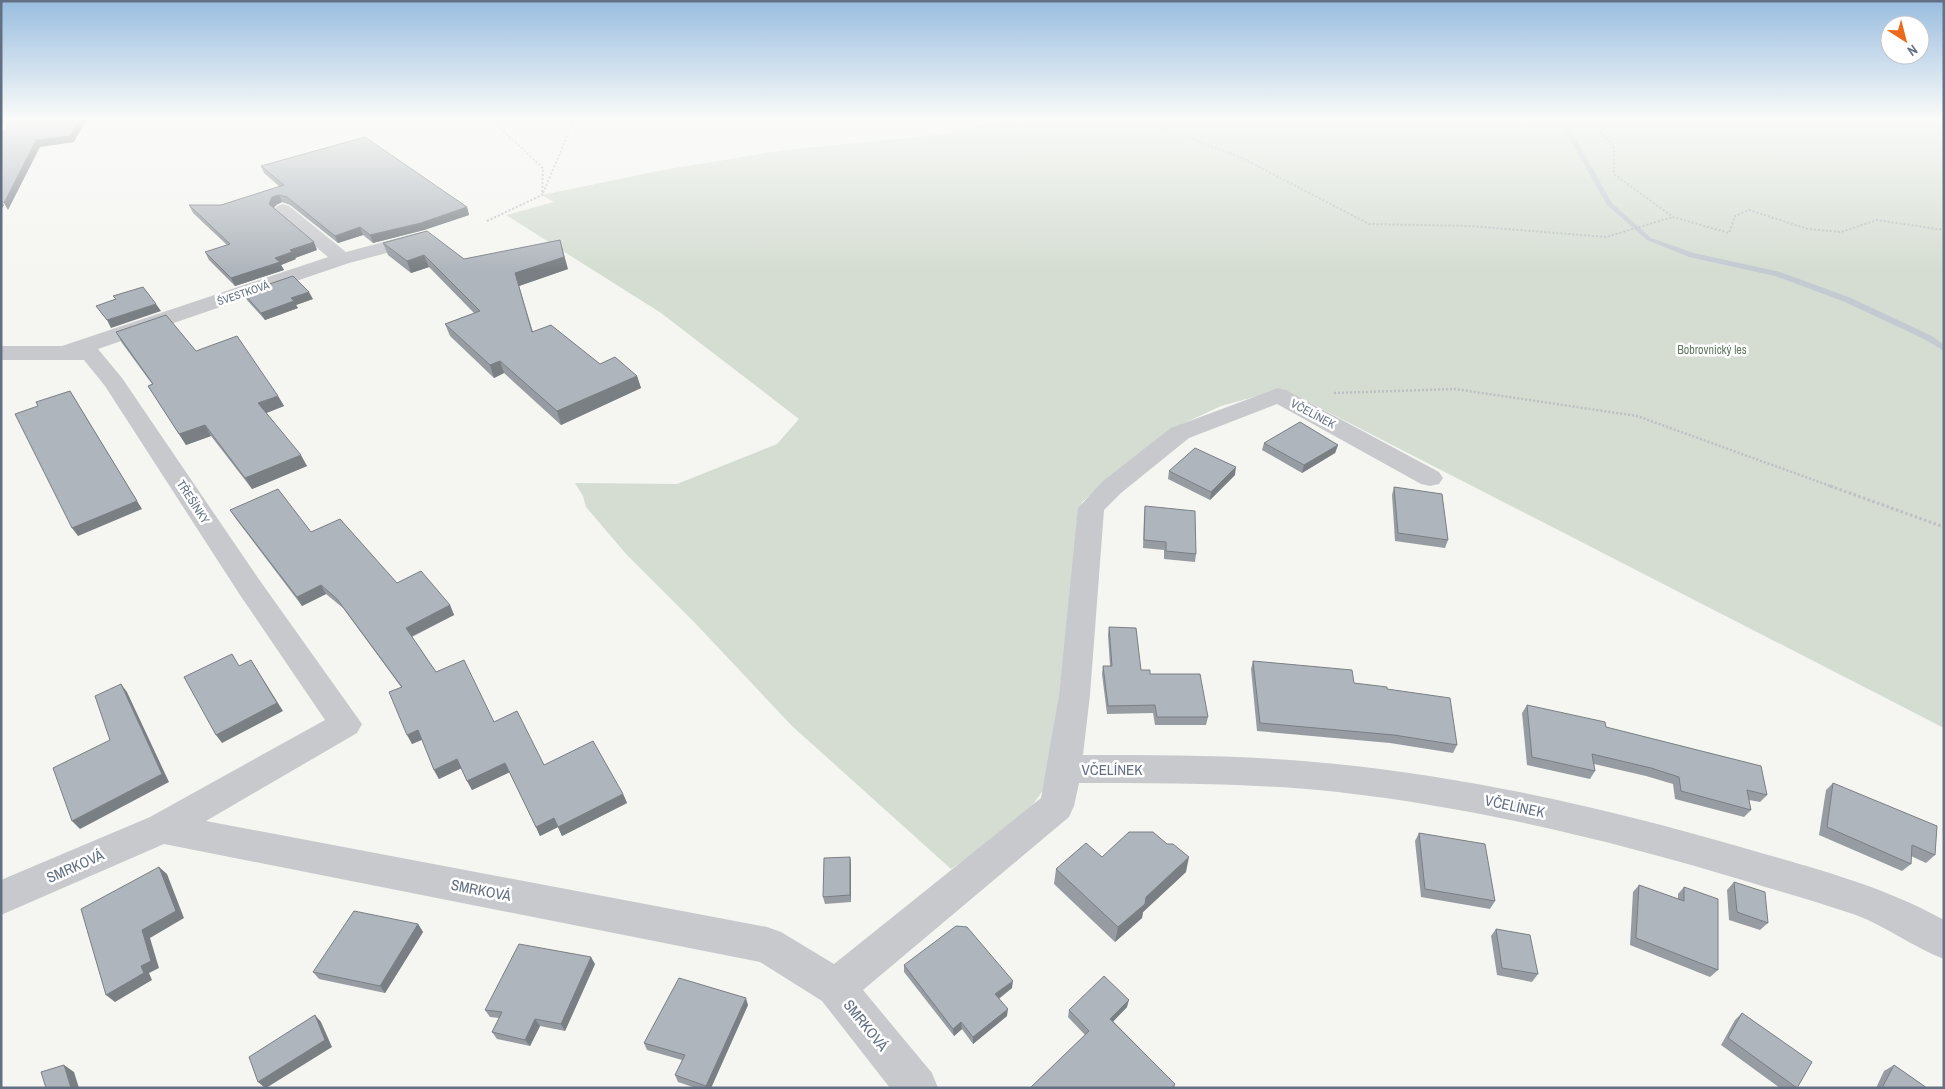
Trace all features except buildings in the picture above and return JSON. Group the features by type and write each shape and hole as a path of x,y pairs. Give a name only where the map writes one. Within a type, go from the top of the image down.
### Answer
{"street":[{"path":"283,210 342,259"},
{"name":"ŠVESTKOVÁ","path":"70,351 342,259 423,238"},
{"name":"TŘEŠÍNKY","path":"1,353 70,351 90,353 114,383 248,585 346,724 162,828"},
{"name":"VČELÍNEK","path":"836,987 1057,806 1065,768 1074,693 1091,508 1112,487 1180,433 1278,395 1430,478"},
{"name":"VČELÍNEK","path":"1065,768 1207,769 1336,778 1458,795 1582,820 1706,852 1834,892 1900,916 1944,941"},
{"name":"SMRKOVÁ","path":"1,898 162,828 767,945 836,987 917,1088"}],"path":[{"path":"542,196 543,169"},
{"path":"487,221 542,196 553,169"},
{"path":"1264,169 1369,224 1470,226 1606,237 1673,217"},
{"path":"1614,169 1614,174 1673,217 1729,233 1735,216 1749,210 1808,229 1841,232 1877,220 1944,230"},
{"path":"1278,395 1455,389 1637,416 1944,528"}],"green space":[{"name":"Bobrovnický les","path":"1944,169 1944,728 1283,389 1221,406 1174,428 1082,502 1049,778 1031,807 1019,819 993,841 951,869 792,726 695,623 627,555 586,507 583,496 575,483 677,484 777,444 799,419 661,313 506,215 554,202 542,195 663,170"}],"waterway":[{"path":"1589,169 1609,204 1649,239 1692,255 1777,274 1848,300 1929,338 1944,349"}]}
